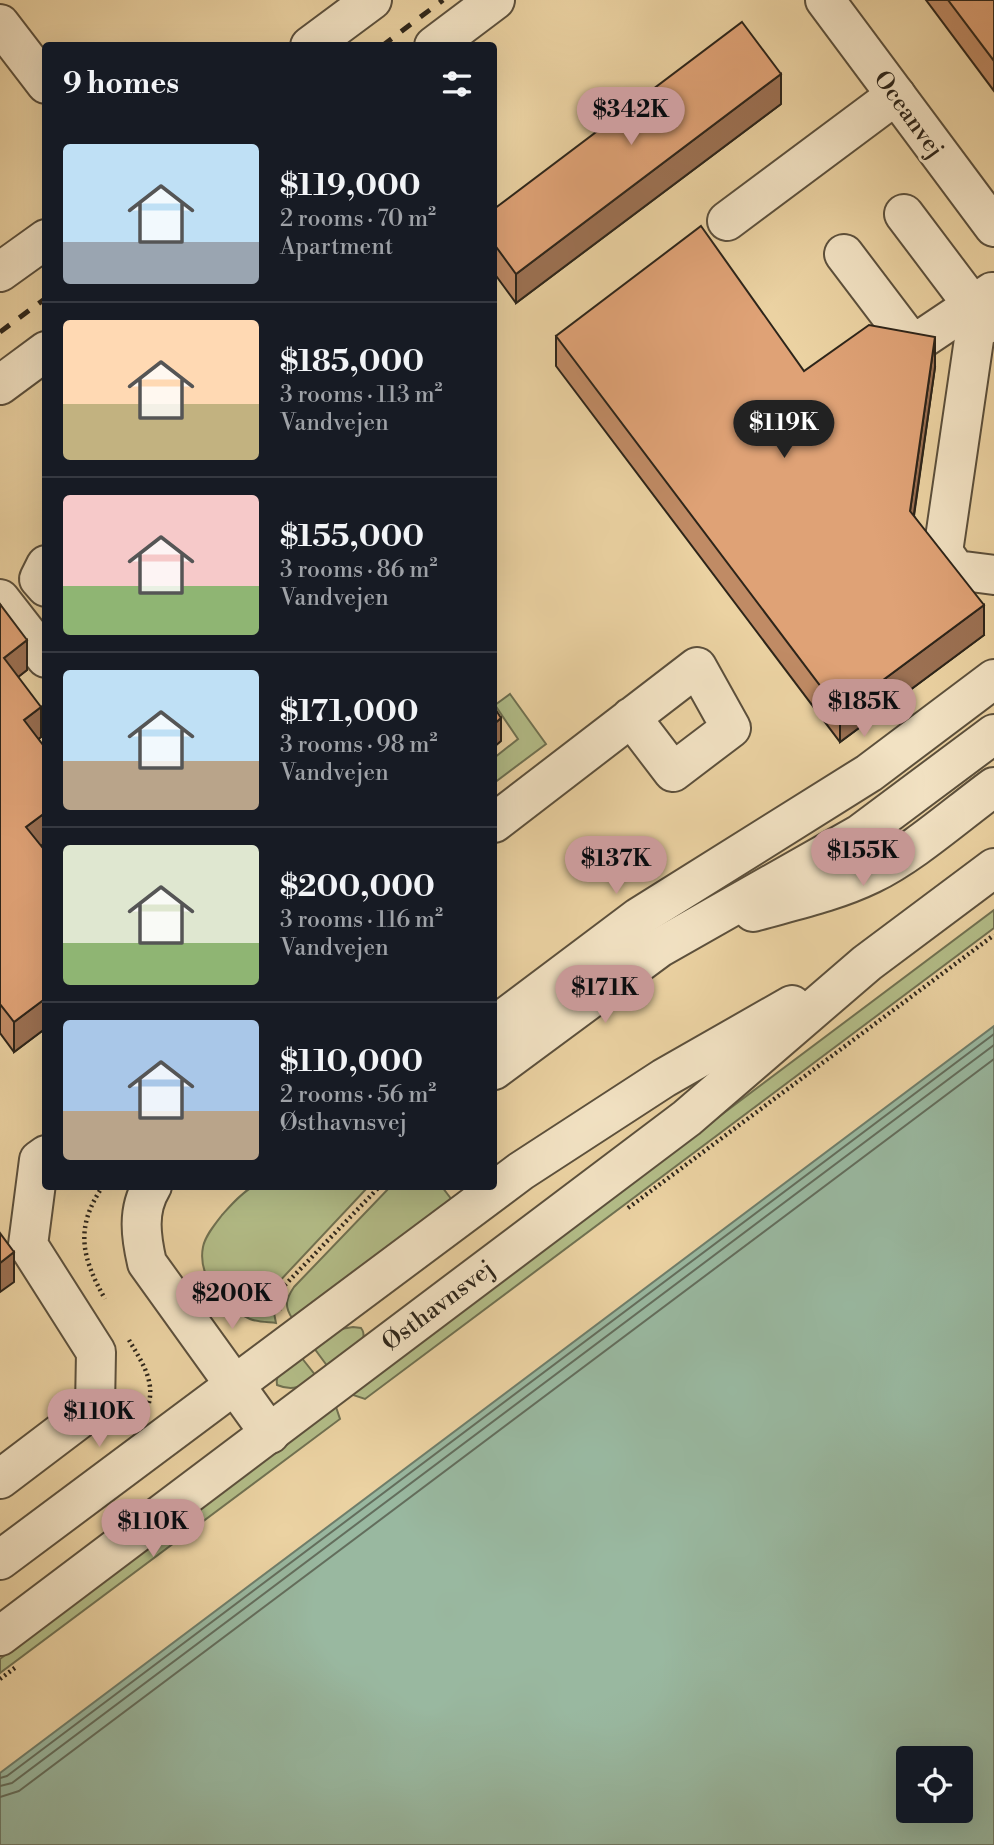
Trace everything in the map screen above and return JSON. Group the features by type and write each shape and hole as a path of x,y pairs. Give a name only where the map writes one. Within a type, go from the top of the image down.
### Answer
{"street":[{"path":"315,42 372,0"},
{"path":"439,42 495,0"},
{"name":"Oceanvej","path":"825,0 994,227"},
{"path":"727,220 896,95 871,18 858,0"},
{"path":"0,24 42,79"},
{"path":"904,214 985,310"},
{"path":"0,272 42,242"},
{"path":"844,254 913,345 985,310"},
{"path":"985,310 943,552 957,570 994,575"},
{"path":"0,385 42,354"},
{"path":"0,599 42,653"},
{"path":"761,840 857,756 994,652"},
{"path":"497,1024 639,917 869,773 994,679"},
{"path":"761,840 883,789 994,706"},
{"path":"497,821 631,717"},
{"path":"497,1068 659,948 860,834 994,734"},
{"path":"684,933 862,856 994,760"},
{"path":"684,933 849,884 870,875 890,864 994,787"},
{"path":"684,933 878,894 902,881 994,814"},
{"name":"Østhavnsvej","path":"0,1636 687,1118 867,963 994,868"},
{"name":"Østhavnsvej","path":"497,1189 664,1079 867,963"},
{"path":"0,1479 95,1408 96,1352 28,1245 38,1160 42,1158"},
{"path":"150,1190 142,1209 141,1236 147,1263 270,1434"},
{"name":"Østhavnsvej","path":"0,1560 496,1190"}],"shaded area":[{"path":"510,694 546,744 497,781 497,756 518,739 497,708 497,704"},
{"path":"994,910 994,928 365,1399 350,1394"},
{"path":"365,1190 275,1286 272,1303 276,1323 253,1320 240,1314 222,1299 208,1280 204,1269 203,1247 208,1234 236,1199 245,1192"},
{"path":"387,1190 444,1190 452,1200 292,1318 287,1302 294,1287"},
{"path":"361,1328 363,1340 354,1350 328,1367 314,1348 341,1329"},
{"path":"301,1357 316,1376 298,1387 277,1385 281,1372"},
{"path":"335,1404 340,1419 0,1673 0,1659"}],"water":[{"path":"994,1026 994,1845 0,1845 0,1773"}],"building":[{"path":"948,0 994,0 994,61"},
{"path":"742,22 781,74 516,274 497,248 497,207"},
{"path":"701,226 804,371 869,325 935,337 910,511 984,605 840,712 556,336"},
{"path":"0,604 27,640 4,658 41,707 24,720 42,744 42,815 26,827 42,847 42,1001 14,1022 0,1004"},
{"path":"0,1233 14,1252 0,1263"}],"railway":[{"path":"387,42 443,0"},
{"path":"0,332 42,301"}]}
